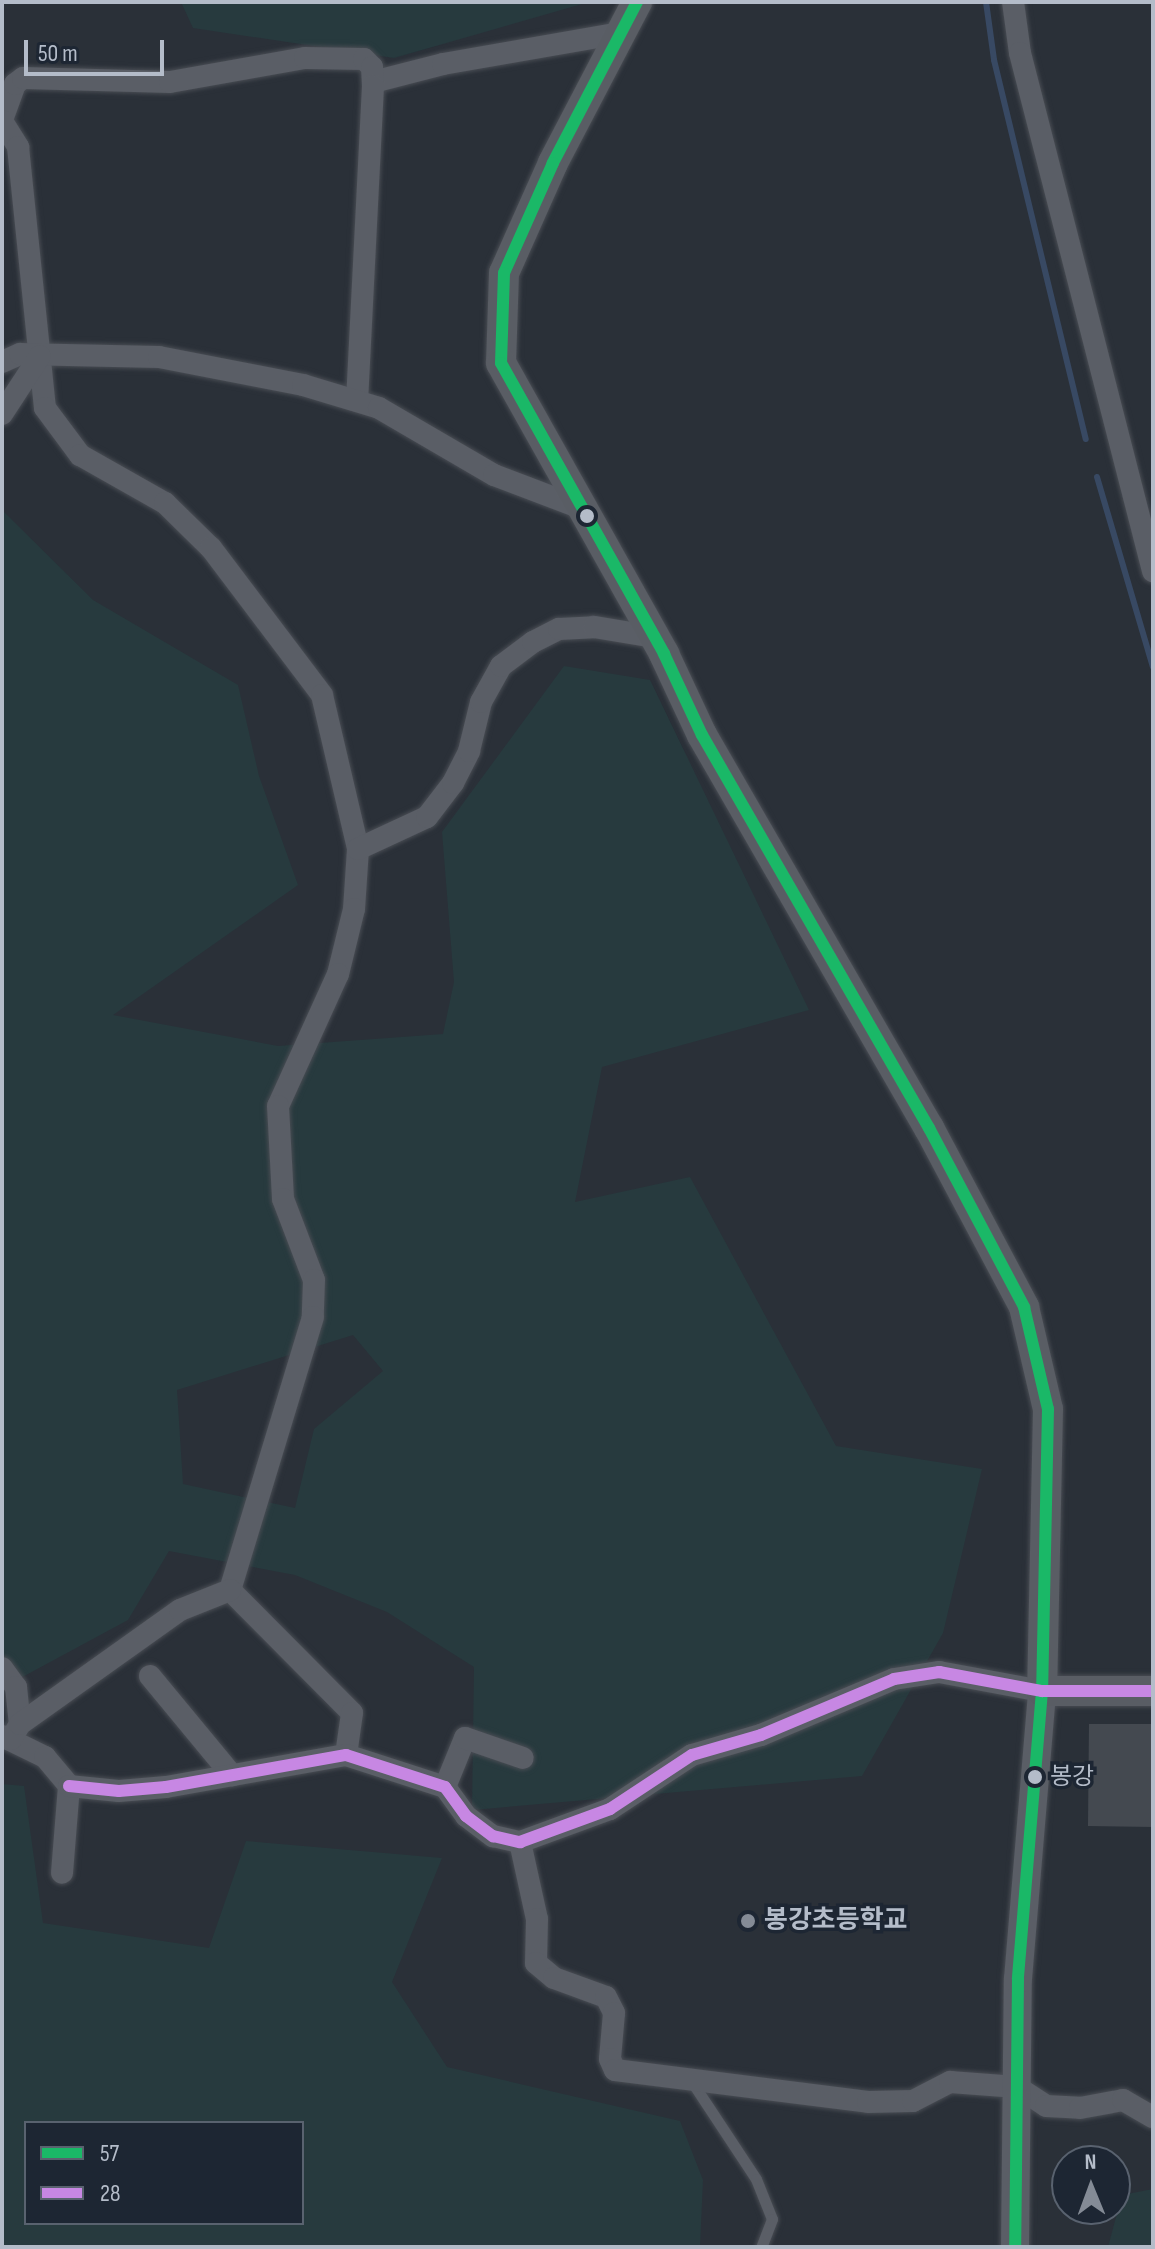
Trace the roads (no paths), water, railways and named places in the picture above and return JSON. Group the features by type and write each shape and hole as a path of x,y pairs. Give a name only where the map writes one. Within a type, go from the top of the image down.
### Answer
{"main road":[{"path":"637,2 504,273 501,363 655,637 702,735 929,1128 1024,1307 1048,1409 1042,1691 1153,1691"}],"street":[{"path":"1013,2 1020,53 1153,571"},
{"path":"373,82 443,64 621,33"},
{"path":"230,1590 313,1317 314,1280 283,1199 278,1106 338,974 354,909 358,849 322,695 211,548 165,503 80,455 45,408 18,147 2,121 15,84 23,78 170,82 305,58 364,59 372,67 373,82 357,399"},
{"path":"2,362 20,354 159,357 357,399 494,475 581,508"},
{"path":"2,414 40,355"},
{"path":"358,849 427,817 464,762 481,702 501,666 533,642 559,629 594,627 655,637"},
{"path":"11,1733 180,1610 230,1590"},
{"path":"230,1590 352,1713 346,1755"},
{"path":"2,1668 16,1687 11,1733"},
{"path":"69,1786 119,1791 346,1755 445,1787 475,1823 493,1836 520,1842 610,1809 692,1755 761,1735 894,1679 939,1672 1042,1691 1020,1932 1015,2247"},
{"path":"150,1676 232,1775"},
{"path":"11,1733 45,1757 69,1786 62,1873"},
{"path":"445,1787 465,1738 523,1758"},
{"path":"520,1842 537,1919 536,1963 554,1978 606,1997 614,2013 610,2059 615,2070 868,2102 913,2101 950,2082 1017,2087 1046,2106 1080,2108 1123,2100 1153,2117"}],"lane":[{"path":"692,2081 756,2179 772,2219 761,2247"}],"waterway":[{"path":"986,2 994,60 1086,439"},
{"path":"1097,477 1153,667"}],"place":[{"name":"봉강","path":"1035,1777"},
{"name":"봉강초등학교","path":"748,1921"}]}
